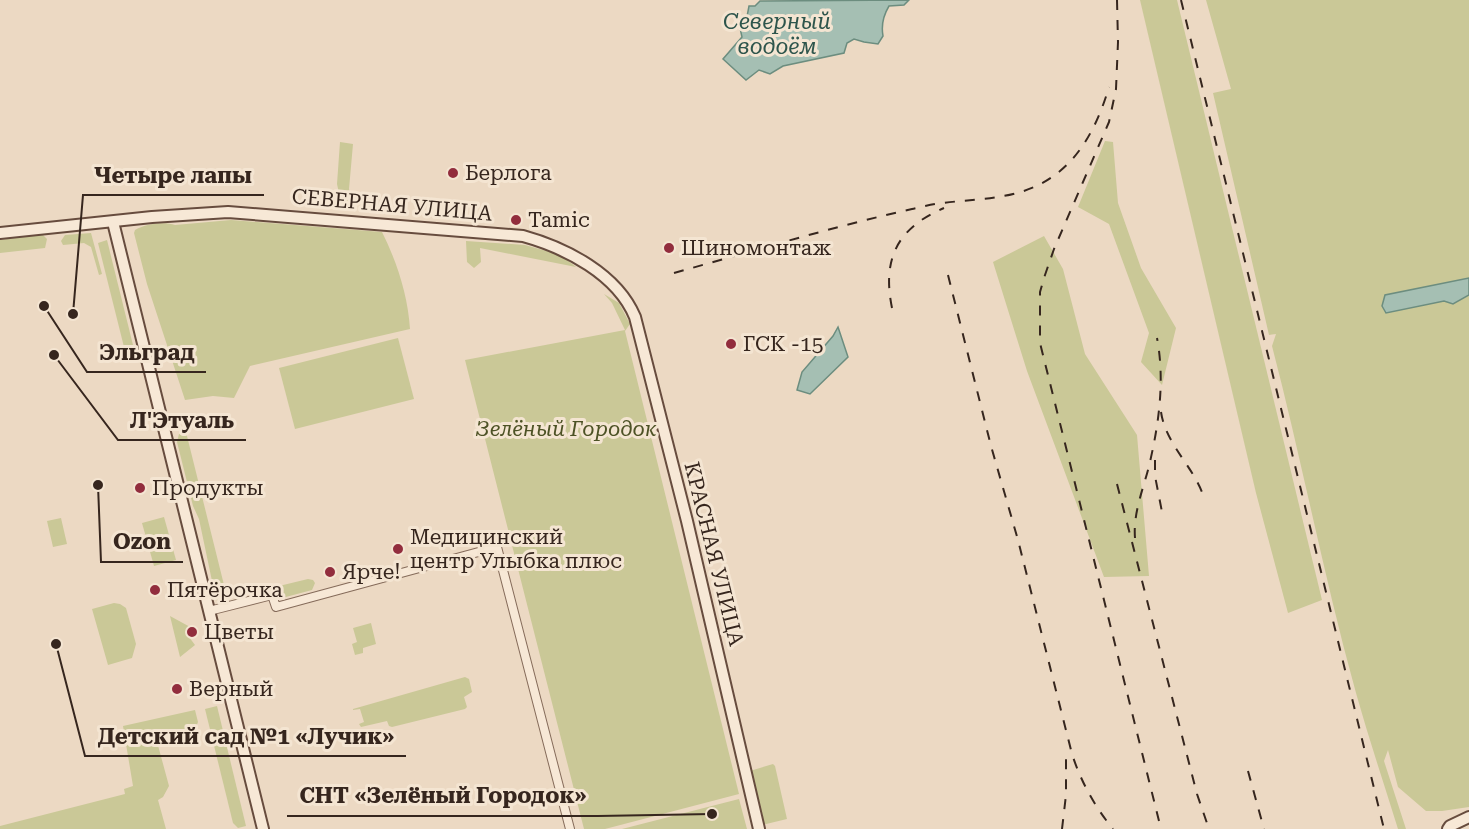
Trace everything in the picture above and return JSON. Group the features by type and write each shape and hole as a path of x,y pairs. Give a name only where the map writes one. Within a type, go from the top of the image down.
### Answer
{"main road":[{"name":"СЕВЕРНАЯ УЛИЦА","path":"0,233 196,213 234,212 516,235 550,244 570,254 621,293"},
{"path":"113,222 263,829"},
{"name":"КРАСНАЯ УЛИЦА","path":"621,293 634,317 650,375 687,521 759,829"},
{"path":"1448,829 1469,817"}],"street":[{"path":"209,611 272,595 276,607 497,548 570,829"}],"green space":[{"path":"1140,0 1177,0 1322,600 1288,613 1256,493"},
{"path":"1206,0 1469,0 1469,807 1426,811 1398,787 1388,750 1384,761 1406,829 1398,829 1344,650 1272,346 1276,334 1269,335 1213,93 1231,89"},
{"path":"1105,141 1113,142 1118,203 1141,268 1176,328 1162,385 1141,362 1149,333 1109,224 1078,207"},
{"path":"340,142 353,144 349,189 355,209 350,209 339,193 337,184"},
{"path":"231,220 382,232 401,279 410,329 250,366 234,398 213,396 185,400 147,284 134,233 139,228 155,224 175,225"},
{"path":"91,233 102,274 99,275 91,247 84,243 63,245 61,241 65,235"},
{"path":"42,234 47,239 45,248 0,253 0,240"},
{"path":"1044,236 1063,269 1085,354 1137,435 1149,576 1104,577 1027,371 993,262"},
{"path":"107,240 133,345 133,352 127,359 98,243"},
{"path":"466,241 525,245 561,255 576,267 480,248 481,262 474,268 467,262"},
{"name":"Зелёный Городок","path":"604,294 619,303 630,324 625,331 739,794 605,829 584,829 465,360 625,330 612,303"},
{"path":"398,338 414,399 295,429 279,368"},
{"path":"186,432 228,601 216,600 199,519 193,506 177,442 179,434"},
{"path":"164,517 176,560 154,566 142,523"},
{"path":"61,518 67,544 53,547 47,521"},
{"path":"308,579 315,583 312,590 282,598 276,596 275,590 279,586"},
{"path":"114,603 126,608 136,644 132,658 108,665 92,609"},
{"path":"170,616 192,628 187,630 195,645 180,657"},
{"path":"371,623 376,644 363,648 363,653 355,655 352,644 357,642 353,628"},
{"path":"465,677 469,679 472,692 464,697 467,707 465,709 392,727 387,721 361,727 359,724 364,722 360,709 353,710 353,709"},
{"path":"217,706 246,826 238,828 233,823 205,709"},
{"path":"195,710 198,722 196,727 156,738 169,786 163,797 158,800 166,829 0,829 0,826 125,794 124,789 133,786 123,726"},
{"path":"773,764 787,819 762,825 750,771"},
{"path":"739,799 747,829 622,829"}],"water":[{"name":"Северный водоём","path":"909,0 904,5 889,6 883,21 883,36 878,44 854,39 847,43 844,53 783,66 770,74 759,70 746,80 723,59 742,37 740,28 746,22 749,6 755,6 760,1"},
{"path":"1469,278 1469,295 1453,304 1444,301 1386,313 1382,306 1385,295"},
{"path":"838,327 848,357 810,394 797,390 802,372"}],"railway":[{"path":"1117,0 1116,89 1109,122 1045,275 1040,292 1040,343 1161,829"},
{"path":"1181,0 1384,829"},
{"path":"674,273 882,216 935,204 999,197 1039,185 1063,169 1081,149 1100,113 1109,87"},
{"path":"892,308 889,275 897,247 915,225 944,208"},
{"path":"948,275 1072,754 1089,794 1113,829"},
{"path":"1135,538 1137,511 1158,418 1161,370 1157,338"},
{"path":"1161,412 1169,436 1195,478 1205,501"},
{"path":"1155,460 1155,476 1162,512"},
{"path":"1117,484 1197,794 1209,829"},
{"path":"1062,829 1066,795 1066,751"},
{"path":"1248,771 1264,829"}],"place":[{"name":"Берлога","path":"453,173"},
{"name":"Tamic","path":"516,220"},
{"name":"Шиномонтаж","path":"669,248"},
{"name":"Эльград","path":"44,306"},
{"name":"Четыре лапы","path":"73,314"},
{"name":"ГСК -15","path":"731,344"},
{"name":"Л'Этуаль","path":"54,355"},
{"name":"Ozon","path":"98,485"},
{"name":"Продукты","path":"140,488"},
{"name":"Медицинский центр Улыбка плюс","path":"398,549"},
{"name":"Ярче!","path":"330,572"},
{"name":"Пятёрочка","path":"155,590"},
{"name":"Цветы","path":"192,632"},
{"name":"Детский сад №1 «Лучик»","path":"56,644"},
{"name":"Верный","path":"177,689"},
{"name":"СНТ «Зелёный Городок»","path":"712,814"}]}
